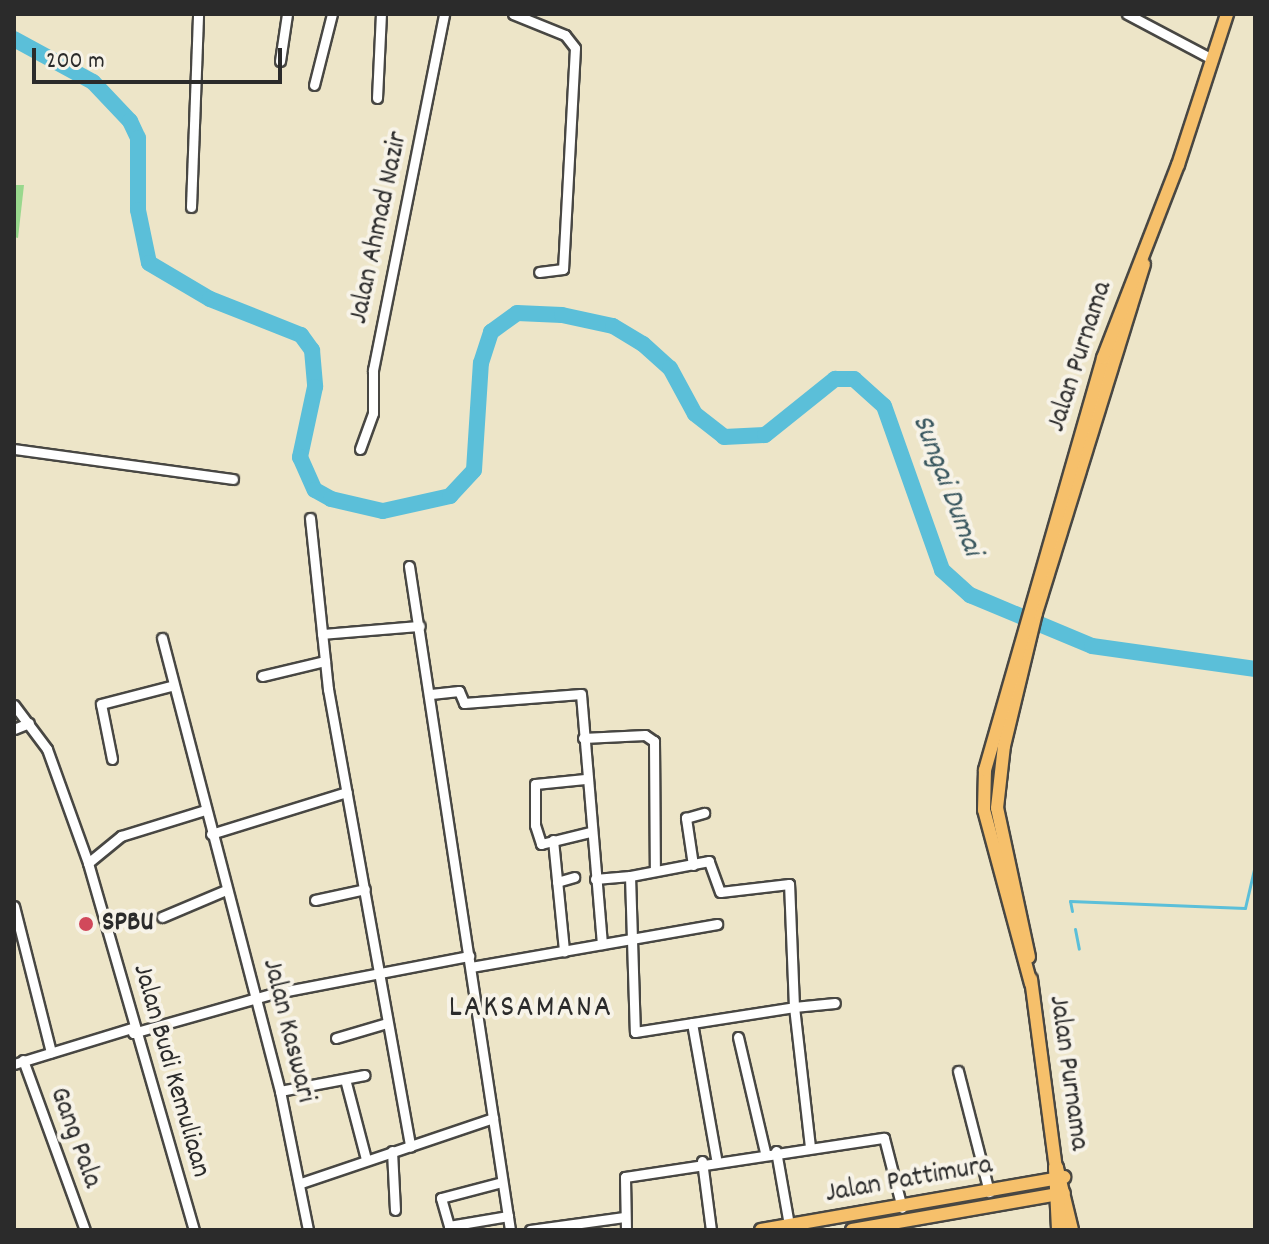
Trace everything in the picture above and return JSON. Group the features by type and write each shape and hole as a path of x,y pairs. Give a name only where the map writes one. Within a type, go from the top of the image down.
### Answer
{"highway":[{"path":"1059,1182 1059,1230"},
{"path":"1059,1182 1071,1230"}],"main road":[{"name":"Jalan Purnama","path":"1059,1182 1031,984 997,808 1000,774 1036,613 1115,319 1148,245 1227,14"},
{"name":"Jalan Purnama","path":"1031,984 984,810 985,770 1071,487"},
{"name":"Jalan Pattimura","path":"761,1230 1059,1182"},
{"name":"Jalan Pattimura","path":"852,1230 1059,1182"}],"street":[{"path":"191,207 198,14"},
{"path":"280,61 287,14"},
{"path":"314,85 332,14"},
{"path":"377,98 381,14"},
{"name":"Jalan Ahmad Nazir","path":"360,449 373,413 373,370 444,14"},
{"path":"513,14 565,35 575,48 563,269 539,272"},
{"path":"1127,14 1212,59"},
{"path":"14,449 233,479"},
{"path":"310,518 325,661 410,1147"},
{"path":"409,566 431,694 510,1230"},
{"path":"322,634 420,626"},
{"name":"Jalan Kaswari","path":"162,638 171,686 280,1091 301,1183 308,1230"},
{"path":"262,676 325,661"},
{"path":"112,759 101,704 171,686"},
{"path":"431,694 459,691 464,703 473,703 578,692 602,944"},
{"name":"Jalan Budi Kemuliaan","path":"14,705 52,760 88,863 132,1031 194,1230"},
{"path":"14,729 29,723"},
{"path":"583,738 645,735 654,741 655,870"},
{"path":"585,779 534,785 537,840 590,832"},
{"path":"211,834 347,792"},
{"path":"88,863 121,836 205,810"},
{"path":"693,865 686,818 704,813"},
{"path":"553,840 564,951"},
{"path":"557,882 578,876 630,876 712,863 720,892 789,884 794,1007 810,1147"},
{"path":"630,876 629,938 635,1032 835,1003"},
{"path":"315,900 365,889"},
{"path":"162,917 226,890"},
{"path":"14,906 17,934 51,1052"},
{"path":"19,1062 256,998 379,973 564,951 717,924"},
{"path":"336,1038 387,1023"},
{"path":"692,1023 716,1158"},
{"path":"738,1037 765,1152"},
{"name":"Gang Pala","path":"19,1062 85,1230"},
{"path":"958,1071 989,1192"},
{"path":"280,1091 365,1075"},
{"path":"345,1079 366,1159"},
{"path":"301,1183 493,1118"},
{"path":"626,1230 622,1178 716,1158 884,1138 902,1208"},
{"path":"392,1151 395,1210"},
{"path":"776,1151 789,1225"},
{"path":"702,1161 711,1230"},
{"path":"502,1182 441,1198 449,1226 508,1216"},
{"path":"530,1230 624,1217"}],"green space":[{"path":"14,185 24,185 18,238 14,237"}],"waterway":[{"name":"Sungai Dumai","path":"14,39 93,82 130,121 138,138 138,210 149,263 210,299 301,335 312,350 315,387 300,457 315,490 331,499 383,511 450,496 474,470 481,363 491,332 517,313 562,315 613,326 643,344 670,368 695,414 724,437 765,435 835,379 854,379 884,406 942,570 970,595 1092,646 1255,669"},
{"path":"1072,911 1070,901 1245,908 1255,865"},
{"path":"1075,929 1079,949"}],"place":[{"name":"SPBU","path":"86,924"}],"district":[{"name":"LAKSAMANA","path":"531,1009"}]}
